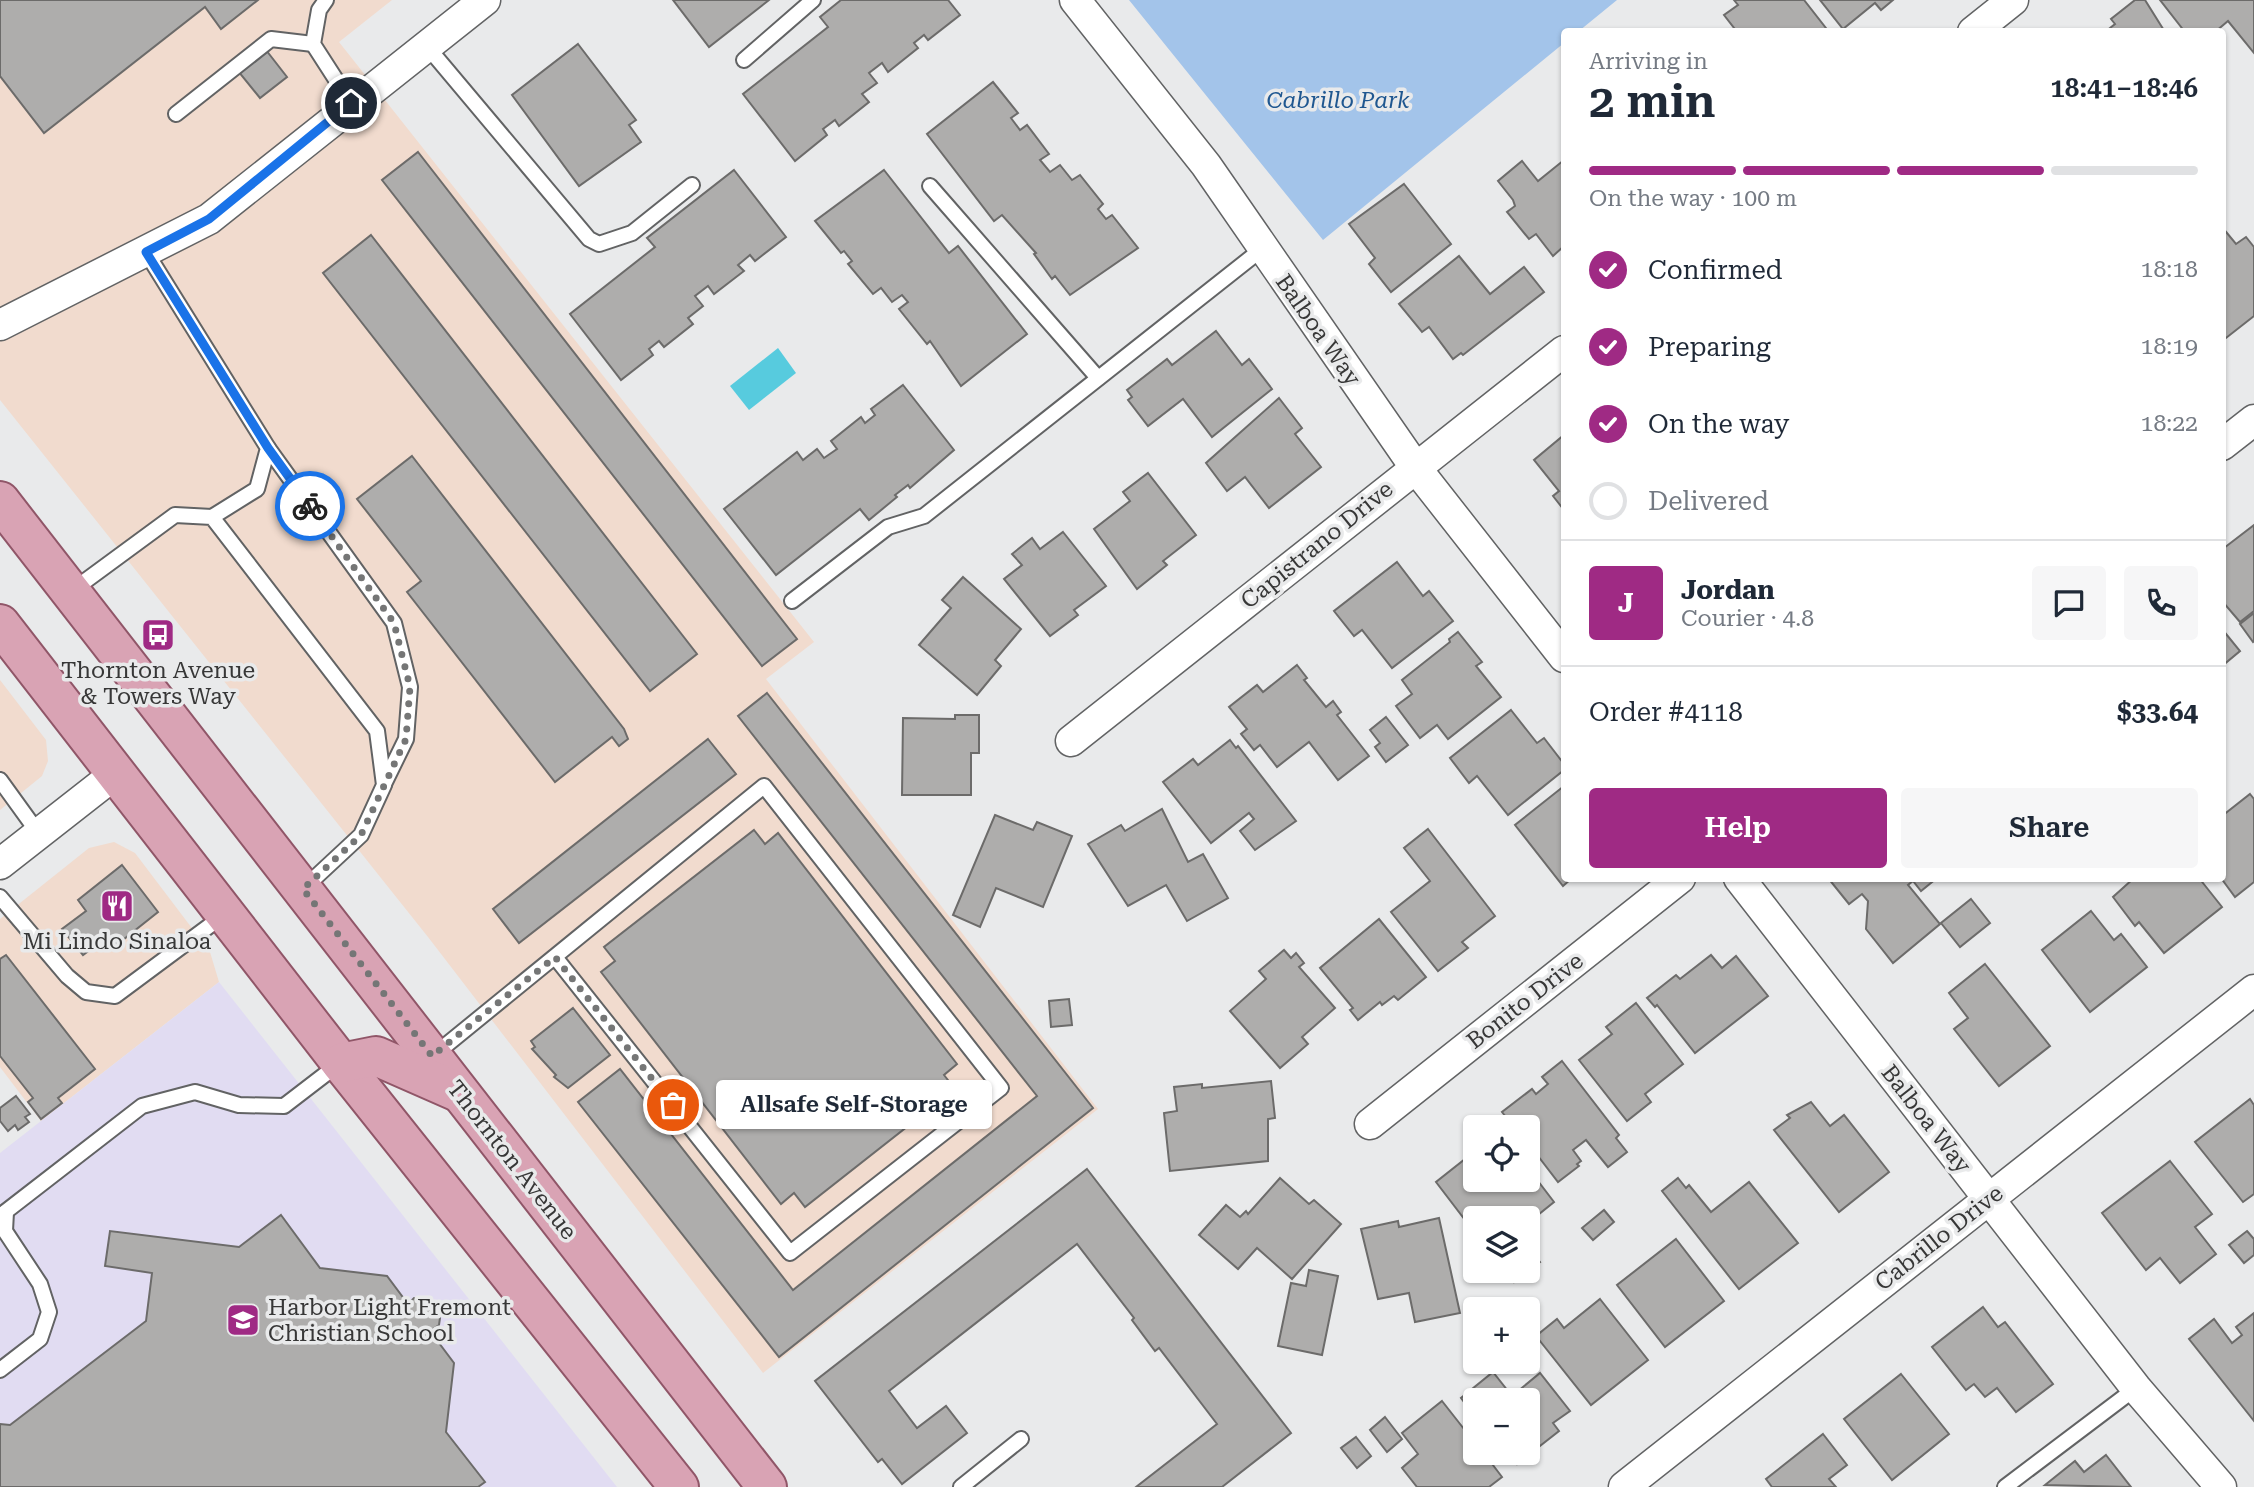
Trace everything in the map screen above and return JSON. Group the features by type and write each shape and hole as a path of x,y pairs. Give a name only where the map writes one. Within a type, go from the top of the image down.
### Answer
{"main road":[{"name":"Thornton Avenue","path":"0,500 766,1487"},
{"path":"0,624 341,1063 679,1487"},
{"path":"341,1063 376,1056 460,1093"}],"street":[{"path":"1,322 209,219 425,44 485,0"},
{"name":"Balboa Way","path":"1075,0 1206,165 1415,467 1561,653"},
{"path":"1978,28 2013,0"},
{"name":"Capistrano Drive","path":"1071,741 1561,353"},
{"path":"2226,442 2254,420"},
{"path":"0,864 115,774"},
{"name":"Bonito Drive","path":"1370,1124 1675,882"},
{"name":"Balboa Way","path":"1742,882 2136,1388 2221,1487"},
{"name":"Cabrillo Drive","path":"1624,1487 2254,990"}],"lane":[{"path":"326,0 320,10 313,44 351,103"},
{"path":"744,60 813,0"},
{"path":"176,114 271,38 313,44"},
{"path":"425,44 589,239 599,244 632,233 692,186"},
{"path":"930,186 1098,378"},
{"path":"792,601 888,527 924,516 1262,249"},
{"path":"146,252 268,448 394,623 410,687 406,739 361,835 303,889"},
{"path":"72,592 174,515 212,517 257,489 268,448"},
{"path":"212,517 377,731 384,785"},
{"path":"0,780 39,834"},
{"path":"432,1056 764,786 1001,1088 790,1253 555,957"},
{"path":"0,897 67,976 86,992 115,996 225,915"},
{"path":"0,1370 40,1339 49,1312 40,1284 5,1231 3,1214 142,1106 195,1092 239,1105 284,1105 341,1063"},
{"path":"2005,1487 2136,1388"},
{"path":"961,1487 1021,1439"}],"shaded area":[{"path":"0,0 392,0 339,42 814,642 766,679 1098,1109 763,1373 428,937 0,400"},
{"path":"778,348 796,373 749,410 730,386"},
{"path":"0,680 46,740 48,761 42,776 0,810"},
{"path":"114,842 135,853 210,952 219,982 41,1121 0,1067 0,919 89,848"},
{"name":"Harbor Light Fremont Christian School","path":"219,982 617,1487 0,1487 0,1153"}],"green space":[{"name":"Cabrillo Park","path":"1129,0 1617,0 1583,28 1561,28 1561,45 1323,240"}],"building":[{"path":"0,0 258,0 221,29 205,7 44,133 0,76"},
{"path":"673,0 769,0 709,47"},
{"path":"841,0 948,0 960,15 928,40 924,35 914,43 918,48 888,72 882,63 869,73 877,83 862,94 869,102 839,126 835,120 823,129 827,135 795,161 743,94 828,27 820,17"},
{"path":"1734,0 1804,0 1826,28 1734,28 1724,15 1738,5"},
{"path":"1820,0 1893,0 1881,10 1875,3 1842,28"},
{"path":"2135,0 2145,0 2162,28 2110,28 2115,24 2111,19"},
{"path":"2160,0 2254,0 2254,53 2228,21 2220,28 2182,28"},
{"path":"578,44 636,120 629,125 641,142 579,186 512,95"},
{"path":"266,50 287,77 260,98 238,71"},
{"path":"993,82 1018,113 1011,118 1020,130 1027,125 1049,154 1040,160 1050,172 1060,165 1072,180 1080,175 1103,204 1098,209 1106,219 1112,215 1138,248 1070,295 1055,276 1052,279 1034,254 1036,253 1002,215 994,221 927,134"},
{"path":"418,152 797,639 762,666 382,180"},
{"path":"1522,161 1538,181 1561,162 1561,249 1553,256 1536,234 1529,239 1507,212 1515,206 1498,181"},
{"path":"734,170 786,237 755,261 750,255 738,265 744,271 714,294 708,286 695,296 703,306 688,318 693,324 664,347 659,341 649,349 653,355 621,380 570,314 655,247 647,238"},
{"path":"884,170 949,253 958,246 1027,334 961,386 930,341 927,344 899,309 908,302 902,295 892,302 881,288 873,294 848,264 852,261 844,251 841,253 815,221"},
{"path":"1404,184 1451,244 1391,292 1369,264 1375,258 1349,224"},
{"path":"2226,232 2236,244 2246,237 2254,247 2254,316 2226,338"},
{"path":"371,235 697,654 650,691 323,273"},
{"path":"1459,256 1490,294 1524,267 1544,292 1463,355 1461,353 1453,359 1429,327 1422,332 1399,304"},
{"path":"1216,331 1242,365 1249,359 1272,389 1212,437 1183,399 1148,426 1128,400 1132,397 1127,390 1167,359 1172,365"},
{"path":"903,385 954,450 910,488 908,485 895,495 897,497 869,520 860,509 776,575 724,509 797,452 803,460 817,449 824,458 837,449 831,441 861,417 865,423 875,415 871,409"},
{"path":"1279,398 1302,428 1295,434 1321,467 1269,508 1245,477 1227,491 1206,463"},
{"path":"1561,438 1561,506 1553,496 1559,491 1534,460"},
{"path":"412,456 624,729 628,739 619,746 612,737 555,782 407,592 421,581 357,499"},
{"path":"1148,473 1196,535 1163,561 1167,565 1137,589 1094,529 1130,501 1123,492"},
{"path":"2254,525 2254,611 2240,622 2226,606 2226,546"},
{"path":"1063,532 1106,586 1074,610 1078,615 1050,636 1004,579 1022,565 1012,554 1032,538 1040,549"},
{"path":"1397,562 1423,596 1429,591 1453,621 1392,668 1362,630 1354,636 1334,611"},
{"path":"963,577 1021,629 995,660 1001,666 977,695 919,645 951,608 942,600"},
{"path":"2254,613 2254,641 2253,642 2240,624"},
{"path":"1458,632 1482,662 1476,666 1501,697 1448,739 1437,725 1420,738 1396,706 1412,694 1402,680 1450,642 1449,639"},
{"path":"2226,634 2240,651 2226,663"},
{"path":"1297,665 1307,678 1304,680 1326,707 1333,701 1341,712 1337,715 1369,756 1338,780 1309,742 1277,767 1260,745 1254,750 1241,734 1247,729 1229,707 1257,685 1263,692"},
{"path":"767,693 1093,1108 779,1357 578,1102 620,1069 793,1290 1037,1096 738,716"},
{"path":"1511,710 1537,743 1544,738 1561,760 1561,772 1508,815 1477,776 1469,783 1450,758"},
{"path":"955,715 979,715 979,753 971,753 971,795 902,795 903,718 955,719"},
{"path":"1386,717 1408,745 1386,762 1375,747 1380,743 1370,730"},
{"path":"708,739 736,774 519,943 493,909"},
{"path":"1230,740 1236,748 1238,746 1296,821 1255,850 1240,831 1254,819 1249,813 1211,843 1163,782 1193,759 1198,765"},
{"path":"1561,788 1561,882 1568,882 1563,886 1515,825"},
{"path":"2250,794 2254,799 2254,882 2235,897 2224,882 2226,813"},
{"path":"1162,809 1188,862 1203,854 1228,898 1187,921 1166,885 1128,906 1088,844 1121,825 1125,831"},
{"path":"995,815 1033,830 1037,822 1072,836 1043,907 996,888 980,927 953,915"},
{"path":"1428,829 1495,916 1462,942 1468,948 1438,971 1391,912 1430,881 1404,848"},
{"path":"754,830 765,844 778,833 957,1064 944,1075 955,1089 805,1207 794,1193 781,1204 601,972 615,961 604,947"},
{"name":"Mi Lindo Sinaloa","path":"122,865 158,912 114,947 107,937 83,955 62,929 86,911 78,900"},
{"path":"1831,882 1912,882 1908,885 1940,924 1893,963 1866,929 1868,901 1862,894 1849,904"},
{"path":"1914,882 1932,882 1921,891"},
{"path":"2130,882 2202,882 2222,907 2164,953 2139,922 2135,926 2113,897"},
{"path":"1971,899 1990,923 1960,947 1941,923"},
{"path":"2091,911 2114,940 2121,934 2147,967 2090,1012 2042,950"},
{"path":"1379,919 1426,977 1398,1000 1394,996 1382,1005 1380,1002 1358,1020 1350,1010 1353,1008 1320,968"},
{"path":"1284,950 1291,958 1296,953 1304,963 1299,967 1335,1008 1302,1037 1308,1044 1280,1068 1230,1011 1266,979 1259,971"},
{"path":"6,955 95,1069 58,1098 62,1103 41,1119 28,1102 33,1098 0,1056 0,959"},
{"path":"1711,955 1722,968 1736,956 1768,996 1695,1053 1657,1005 1655,1007 1647,998 1676,975 1680,979"},
{"path":"1985,964 2050,1046 1999,1086 1954,1029 1968,1018 1949,993"},
{"path":"1069,999 1072,1025 1051,1027 1049,1001"},
{"path":"1636,1003 1683,1064 1645,1094 1651,1102 1627,1121 1579,1060 1612,1034 1606,1027"},
{"path":"573,1008 610,1055 568,1088 554,1077 556,1075 532,1049 535,1047 531,1041"},
{"path":"1562,1061 1619,1135 1616,1138 1627,1152 1608,1167 1586,1140 1573,1150 1581,1161 1577,1164 1579,1166 1558,1182 1540,1159 1540,1115 1504,1115 1502,1112 1532,1089 1536,1094 1548,1084 1542,1077"},
{"path":"1271,1081 1275,1118 1268,1119 1268,1161 1170,1171 1164,1113 1177,1111 1174,1087 1202,1084 1202,1088"},
{"path":"16,1096 30,1114 25,1117 29,1122 18,1130 15,1125 8,1131 0,1121 0,1108"},
{"path":"2250,1099 2254,1105 2254,1194 2243,1202 2195,1142"},
{"path":"1811,1102 1830,1126 1844,1115 1889,1172 1839,1212 1774,1130 1790,1118 1787,1115"},
{"path":"1463,1161 1463,1192 1540,1192 1540,1184 1554,1202 1540,1213 1540,1206 1463,1206 1463,1217 1436,1182"},
{"path":"2170,1161 2212,1214 2195,1227 2216,1254 2180,1283 2160,1258 2146,1270 2102,1213"},
{"path":"1087,1169 1291,1433 1222,1487 1136,1487 1217,1424 1159,1348 1155,1351 1132,1320 1134,1318 1077,1244 889,1391 917,1428 946,1406 967,1433 902,1484 882,1459 878,1462 815,1381"},
{"path":"1280,1178 1309,1204 1314,1200 1341,1224 1292,1279 1257,1248 1238,1269 1199,1235 1226,1205 1240,1217 1246,1211 1248,1214"},
{"path":"1678,1178 1686,1188 1689,1185 1711,1212 1749,1182 1798,1243 1739,1289 1662,1191"},
{"path":"1604,1210 1614,1222 1593,1240 1582,1228"},
{"path":"281,1215 320,1268 387,1276 408,1304 414,1298 426,1300 440,1318 439,1325 430,1331 454,1363 446,1432 485,1482 478,1487 0,1487 0,1424 10,1425 146,1321 152,1273 105,1266 110,1231 239,1247"},
{"path":"1439,1218 1460,1313 1415,1322 1409,1293 1378,1299 1361,1229 1398,1221 1399,1227"},
{"path":"2247,1231 2254,1239 2254,1255 2244,1263 2229,1245"},
{"path":"1676,1239 1724,1301 1665,1347 1617,1285"},
{"path":"1309,1270 1338,1276 1322,1355 1278,1346 1291,1283 1306,1286"},
{"path":"1600,1299 1648,1360 1591,1405 1540,1341 1540,1333 1557,1319 1564,1328"},
{"path":"1983,1307 1998,1327 2005,1322 2053,1384 2016,1412 1997,1388 1985,1397 1974,1384 1966,1390 1932,1347"},
{"path":"2254,1313 2254,1421 2189,1339 2214,1319 2232,1343 2242,1335 2236,1327"},
{"path":"1540,1373 1570,1411 1553,1423 1559,1431 1540,1446 1540,1388 1522,1388"},
{"path":"1491,1374 1495,1374 1506,1388 1473,1388"},
{"path":"1901,1374 1949,1434 1892,1480 1844,1419"},
{"path":"1442,1401 1463,1428 1463,1465 1493,1465 1502,1477 1489,1487 1417,1487 1402,1468 1418,1454 1402,1433"},
{"path":"1385,1417 1402,1439 1387,1452 1370,1430"},
{"path":"1823,1434 1847,1465 1829,1479 1836,1487 1772,1487 1766,1479"},
{"path":"1356,1437 1371,1456 1357,1468 1341,1448"},
{"path":"2106,1455 2131,1487 2045,1485 2075,1461 2084,1472"}],"way so far":[{"path":"310,506 394,623 410,687 406,739 361,835 303,889 432,1056 555,957 673,1105"}],"place":[{"name":"Thornton Avenue & Towers Way","path":"158,635"},
{"name":"Mi Lindo Sinaloa","path":"117,906"},
{"name":"Allsafe Self-Storage","path":"673,1105"},
{"name":"Harbor Light Fremont Christian School","path":"243,1320"}],"route":[{"path":"310,506 268,448 146,252 209,219 351,103"}]}
